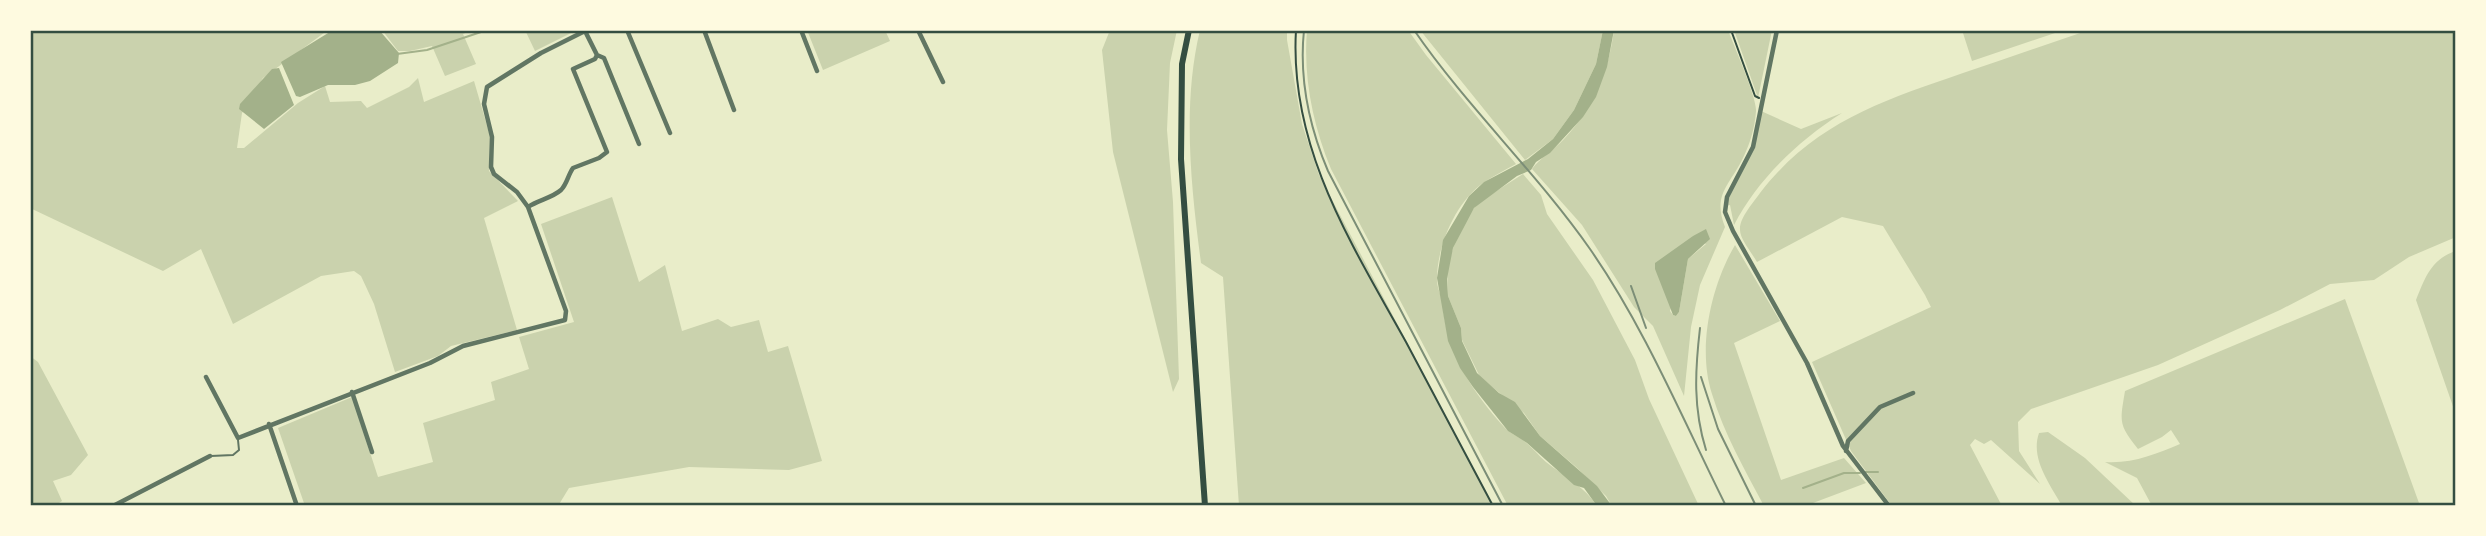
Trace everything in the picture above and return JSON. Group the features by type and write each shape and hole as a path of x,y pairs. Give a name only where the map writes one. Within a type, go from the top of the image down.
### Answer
{"main road":[{"path":"1189,30 1182,64 1181,159 1205,506"}],"street":[{"path":"206,377 238,438 430,363 463,346 565,320 566,312 528,207 517,192 505,184 491,167 492,137 484,104 487,87 541,53 586,30 597,55 604,58 639,144"},
{"path":"627,30 670,132"},
{"path":"704,30 734,110"},
{"path":"801,30 817,71"},
{"path":"918,30 943,82"},
{"path":"1777,30 1754,147 1727,197 1725,212 1807,363 1846,451 1889,506"},
{"path":"528,207 558,193 565,186 573,169 607,152 573,69 595,59 597,55"},
{"path":"352,392 372,452"},
{"path":"1846,451 1848,441 1880,407 1913,393"},
{"path":"269,424 298,506"},
{"path":"113,506 210,456"}],"lane":[{"path":"210,456 233,455 239,450 238,438"}],"path":[{"path":"1296,30 1295,56 1300,105 1310,148 1320,175 1384,303 1493,506"},
{"path":"1731,30 1755,96 1763,98"}],"shaded area":[{"path":"30,30 328,30 263,78 242,113 237,148 244,148 298,103 325,86 330,102 361,101 367,108 409,87 418,78 424,102 474,81 490,136 489,171 518,201 484,218 517,330 451,346 438,356 395,372 374,304 361,276 354,271 321,276 233,324 201,249 163,271 30,208"},
{"path":"333,30 379,30 399,53 398,63 370,81 355,85 328,85 300,97 296,96 281,62"},
{"path":"382,30 473,30 463,34 476,64 445,76 432,46 398,51"},
{"path":"525,30 577,30 535,51"},
{"path":"807,30 885,30 890,41 823,70"},
{"path":"1110,30 1177,30 1170,63 1167,130 1173,202 1179,379 1173,392 1113,152 1102,50"},
{"path":"1200,30 1287,30 1302,124 1319,175 1493,506 1239,506 1223,277 1201,263 1194,205 1190,146 1191,87"},
{"path":"1307,30 1408,30 1516,164 1487,180 1473,192 1449,227 1440,255 1437,282 1450,341 1473,387 1507,430 1580,487 1597,506 1508,506 1331,169 1311,101"},
{"path":"1420,30 1603,30 1596,64 1574,110 1553,139 1525,160"},
{"path":"1603,30 1614,30 1607,67 1596,97 1583,117 1550,153 1536,162 1531,170 1517,176 1474,208 1453,248 1447,279 1448,296 1461,328 1462,341 1477,373 1499,393 1515,402 1540,436 1597,486 1612,506 1597,506 1584,488 1574,485 1527,443 1508,431 1473,387 1460,368 1448,341 1437,278 1443,240 1469,196 1484,182 1528,159 1553,139 1574,110 1596,64"},
{"path":"1614,30 1728,30 1755,104 1755,123 1748,147 1724,190 1720,206 1725,227 1700,285 1691,327 1684,396 1653,326 1634,307 1582,225 1532,169 1564,139 1583,115 1604,74","holes":["1693,236 1706,244 1688,259 1679,312 1676,316 1673,315 1670,311"]},
{"path":"1734,30 1772,30 1758,98"},
{"path":"1962,30 2064,30 1972,61"},
{"path":"2089,30 2456,30 2456,237 2409,257 2374,280 2330,284 2280,310 2158,365 2031,409 2018,422 2019,451 2040,484 1991,440 1984,444 1975,439 1970,445 2002,506 1892,506 1851,451 1812,362 1931,307 1925,295 1883,226 1842,217 1757,262 1742,238 1742,220 1760,193 1781,169 1827,131 1852,117 1905,94"},
{"path":"279,68 294,105 264,129 239,109 240,104 272,69"},
{"path":"1761,111 1801,129 1842,113 1780,162 1755,192 1734,225 1730,205 1725,206 1749,157"},
{"path":"1523,174 1541,195 1547,214 1593,280 1635,360 1649,399 1699,506 1612,506 1606,496 1540,436 1524,413 1480,377 1462,340 1461,328 1448,296 1447,269 1453,248 1470,213 1479,202"},
{"path":"612,197 639,282 665,265 682,331 718,319 731,327 759,320 768,352 788,346 822,461 789,470 689,467 569,488 558,506 305,506 278,428 352,397 378,477 433,462 423,423 495,400 491,382 529,369 519,337 574,322 541,224"},
{"path":"1706,229 1710,239 1688,259 1679,312 1676,316 1673,315 1655,263"},
{"path":"1735,245 1780,321 1734,343 1781,480 1844,458 1866,483 1805,506 1764,506 1735,452 1712,394 1708,376 1706,337 1713,298"},
{"path":"2456,251 2456,415 2416,300 2435,264 2447,254"},
{"path":"2345,299 2419,503 2410,506 2147,506 2151,504 2137,478 2105,462 2134,460 2180,444 2171,430 2138,449 2122,422 2125,391"},
{"path":"30,356 38,362 88,455 71,475 53,481 62,501 59,503 61,506 30,506"},
{"path":"2048,432 2085,458 2136,506 2062,506 2043,471 2037,452 2039,433"}],"waterway":[{"path":"397,54 427,50 487,30"},
{"path":"1865,472 1878,472"},
{"path":"1803,488 1844,473 1860,473"}],"tram line":[{"path":"1304,30 1303,66 1307,102 1328,171 1503,506"}],"railway":[{"path":"1414,30 1456,86 1547,193 1610,279 1646,342 1726,506"},
{"path":"1631,286 1646,328"},
{"path":"1700,328 1696,389 1706,450"},
{"path":"1701,377 1718,429 1756,506"}]}
